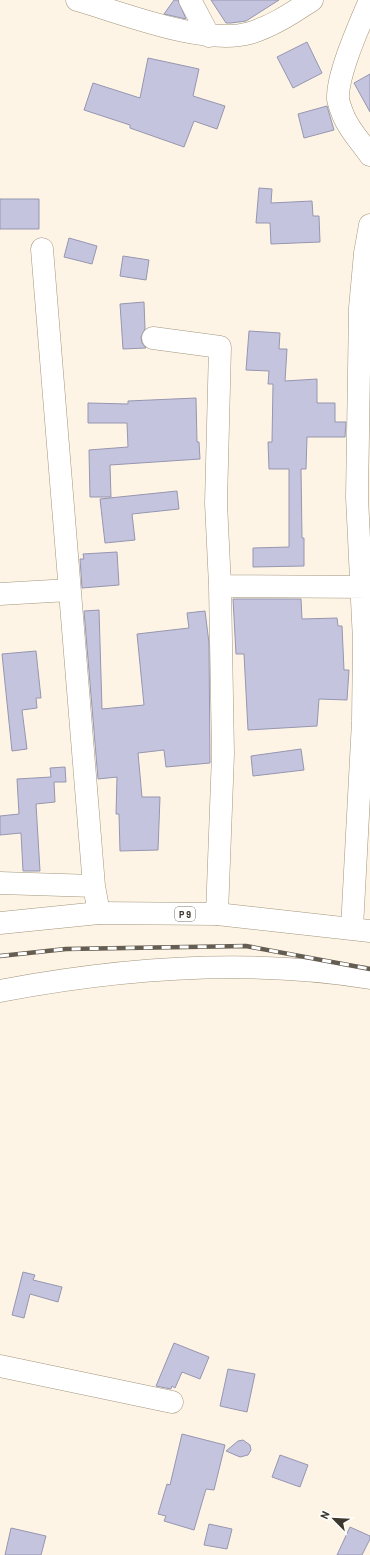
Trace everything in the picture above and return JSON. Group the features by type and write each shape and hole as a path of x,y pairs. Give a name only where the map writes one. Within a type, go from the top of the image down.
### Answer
{"street":[{"path":"77,0 180,30 209,36 230,36 249,33 270,25 312,0"},
{"path":"190,0 209,36"},
{"path":"370,0 348,55 342,74 338,99 344,118 370,155"},
{"path":"361,929 364,641 366,587 357,497 360,308 365,253 370,225"},
{"path":"42,249 61,464 69,590 94,886 99,913"},
{"path":"153,338 220,347 216,502 220,586 223,754 217,914"},
{"path":"220,586 366,587"},
{"path":"0,594 69,590"},
{"path":"0,883 94,886"},
{"name":"P 9","path":"0,923 99,913 217,914 361,929"},
{"path":"0,991 91,976 142,970 210,968 281,969 370,978"},
{"path":"0,1366 172,1402"}],"building":[{"path":"174,0 178,0 186,19 164,14"},
{"path":"211,0 279,0 246,21 226,23"},
{"path":"307,42 322,73 293,88 277,57"},
{"path":"148,58 199,69 193,96 225,106 217,129 194,121 184,147 130,128 130,125 84,110 93,83 140,98"},
{"path":"370,74 370,112 354,83"},
{"path":"327,106 334,130 304,138 298,114"},
{"path":"259,188 272,189 271,203 312,201 313,216 319,216 320,242 271,244 270,223 256,223"},
{"path":"0,199 39,199 39,229 0,229"},
{"path":"69,238 97,246 92,264 64,257"},
{"path":"123,256 149,260 146,280 120,276"},
{"path":"144,302 145,329 141,337 142,343 146,348 123,349 120,304"},
{"path":"249,331 280,333 279,349 287,349 285,381 317,379 317,403 335,403 335,422 346,422 345,437 307,437 306,469 301,469 304,566 253,567 253,548 289,547 289,469 269,469 268,442 272,442 273,384 268,384 269,371 246,370"},
{"path":"196,398 197,442 199,442 200,459 110,465 111,497 90,497 89,450 128,447 127,423 88,423 88,403 128,404 128,401"},
{"path":"177,491 179,509 132,514 135,540 105,543 100,499"},
{"path":"117,552 119,585 82,588 80,559 84,559 83,554"},
{"path":"233,599 301,599 302,619 337,618 338,626 342,626 344,670 349,670 347,700 319,699 317,726 248,730 244,654 236,654"},
{"path":"99,610 102,709 144,705 137,634 189,628 187,613 205,611 209,643 210,763 166,767 164,750 138,753 142,797 160,797 158,850 120,851 119,814 116,814 117,777 98,779 84,611"},
{"path":"36,651 41,698 36,698 37,708 22,710 27,749 12,751 2,654"},
{"path":"301,749 304,770 253,776 251,756"},
{"path":"65,767 66,782 54,782 55,802 36,804 40,871 23,871 21,833 0,835 0,816 19,814 17,779 51,777 50,768"},
{"path":"23,1272 35,1275 33,1280 62,1287 58,1302 30,1294 24,1318 12,1315"},
{"path":"174,1343 209,1357 200,1379 182,1372 175,1388 172,1386 171,1389 156,1386"},
{"path":"228,1369 255,1374 247,1412 220,1406"},
{"path":"182,1434 225,1445 214,1490 206,1489 194,1530 164,1521 166,1516 158,1514 167,1484 170,1485"},
{"path":"243,1440 250,1445 251,1450 248,1455 240,1457 226,1451 238,1441"},
{"path":"280,1455 308,1465 300,1487 272,1477"},
{"path":"209,1524 232,1529 227,1549 204,1545"},
{"path":"350,1527 370,1536 370,1539 362,1555 337,1555"},
{"path":"11,1528 46,1536 41,1555 5,1555"}],"railway":[{"path":"0,956 66,949 246,946 370,969"}]}
